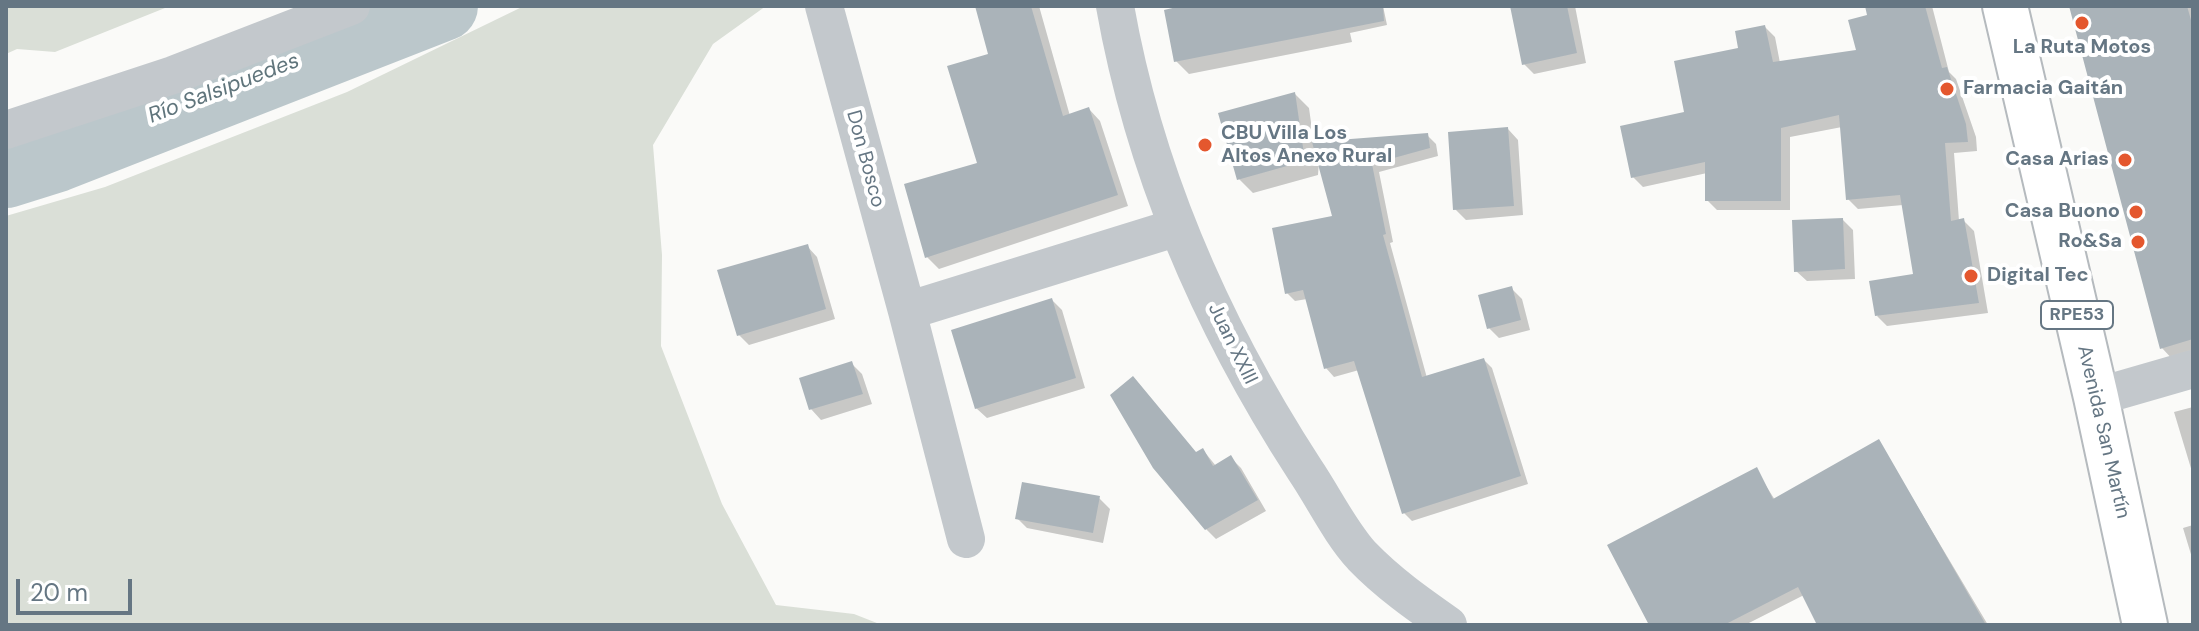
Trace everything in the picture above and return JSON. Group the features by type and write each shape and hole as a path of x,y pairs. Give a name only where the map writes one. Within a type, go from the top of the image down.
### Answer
{"main road":[{"name":"Avenida San Martín","path":"2005,6 2096,397 2145,625"}],"street":[{"path":"6,130 173,75 351,6"},
{"name":"Don Bosco","path":"824,6 966,539"},
{"name":"Juan XXIII","path":"1115,6 1141,126 1178,227 1233,353 1255,393 1360,555 1398,590 1448,625"},
{"path":"907,311 1178,227"},
{"path":"2096,397 2193,369"}],"shaded area":[{"path":"6,6 170,6 55,52 17,49 6,54"},
{"path":"524,6 766,6 713,44 653,145 662,255 661,346 722,504 776,605 854,614 882,625 6,625 6,216 105,187 347,92"}],"building":[{"path":"975,6 1031,6 1063,116 1089,107 1118,195 925,258 904,184 977,163 947,66 988,54"},
{"path":"1181,6 1383,6 1384,21 1174,62 1164,10"},
{"path":"1510,6 1567,6 1577,53 1522,65"},
{"path":"1865,6 1925,6 1942,68 1947,67 1966,124 1968,142 1945,143 1951,221 1964,218 1979,303 1875,316 1869,281 1913,274 1900,195 1846,200 1839,115 1781,128 1781,201 1705,201 1705,162 1631,178 1620,126 1684,112 1674,61 1738,48 1735,31 1765,25 1773,62 1856,50 1848,20 1867,15"},
{"path":"2069,6 2187,6 2193,27 2193,339 2160,349"},
{"path":"1295,92 1305,161 1237,180 1218,113"},
{"path":"1508,127 1514,206 1453,210 1448,132"},
{"path":"1428,133 1430,148 1372,164 1386,234 1383,235 1422,377 1484,358 1521,476 1402,514 1354,361 1324,369 1303,290 1285,294 1272,228 1332,216 1312,142"},
{"path":"1843,218 1845,269 1794,272 1792,220"},
{"path":"808,244 826,309 737,336 717,270"},
{"path":"1512,286 1521,320 1487,329 1478,295"},
{"path":"1052,298 1076,378 975,409 951,330"},
{"path":"852,361 863,394 809,410 799,378"},
{"path":"1133,376 1196,452 1203,448 1213,466 1231,455 1258,500 1205,530 1153,468 1110,395"},
{"path":"1879,439 1986,625 1817,625 1798,587 1724,625 1649,625 1607,545 1757,467 1773,499"},
{"path":"1022,482 1100,496 1093,533 1015,519"}],"waterway":[{"name":"Río Salsipuedes","path":"6,173 57,157 443,6"}],"place":[{"name":"La Ruta Motos","path":"2082,23"},
{"name":"Farmacia Gaitán","path":"1947,89"},
{"name":"CBU Villa Los Altos Anexo Rural","path":"1205,145"},
{"name":"Casa Arias","path":"2125,160"},
{"name":"Casa Buono","path":"2136,212"},
{"name":"Ro&Sa","path":"2138,242"},
{"name":"Digital Tec","path":"1971,276"}]}
